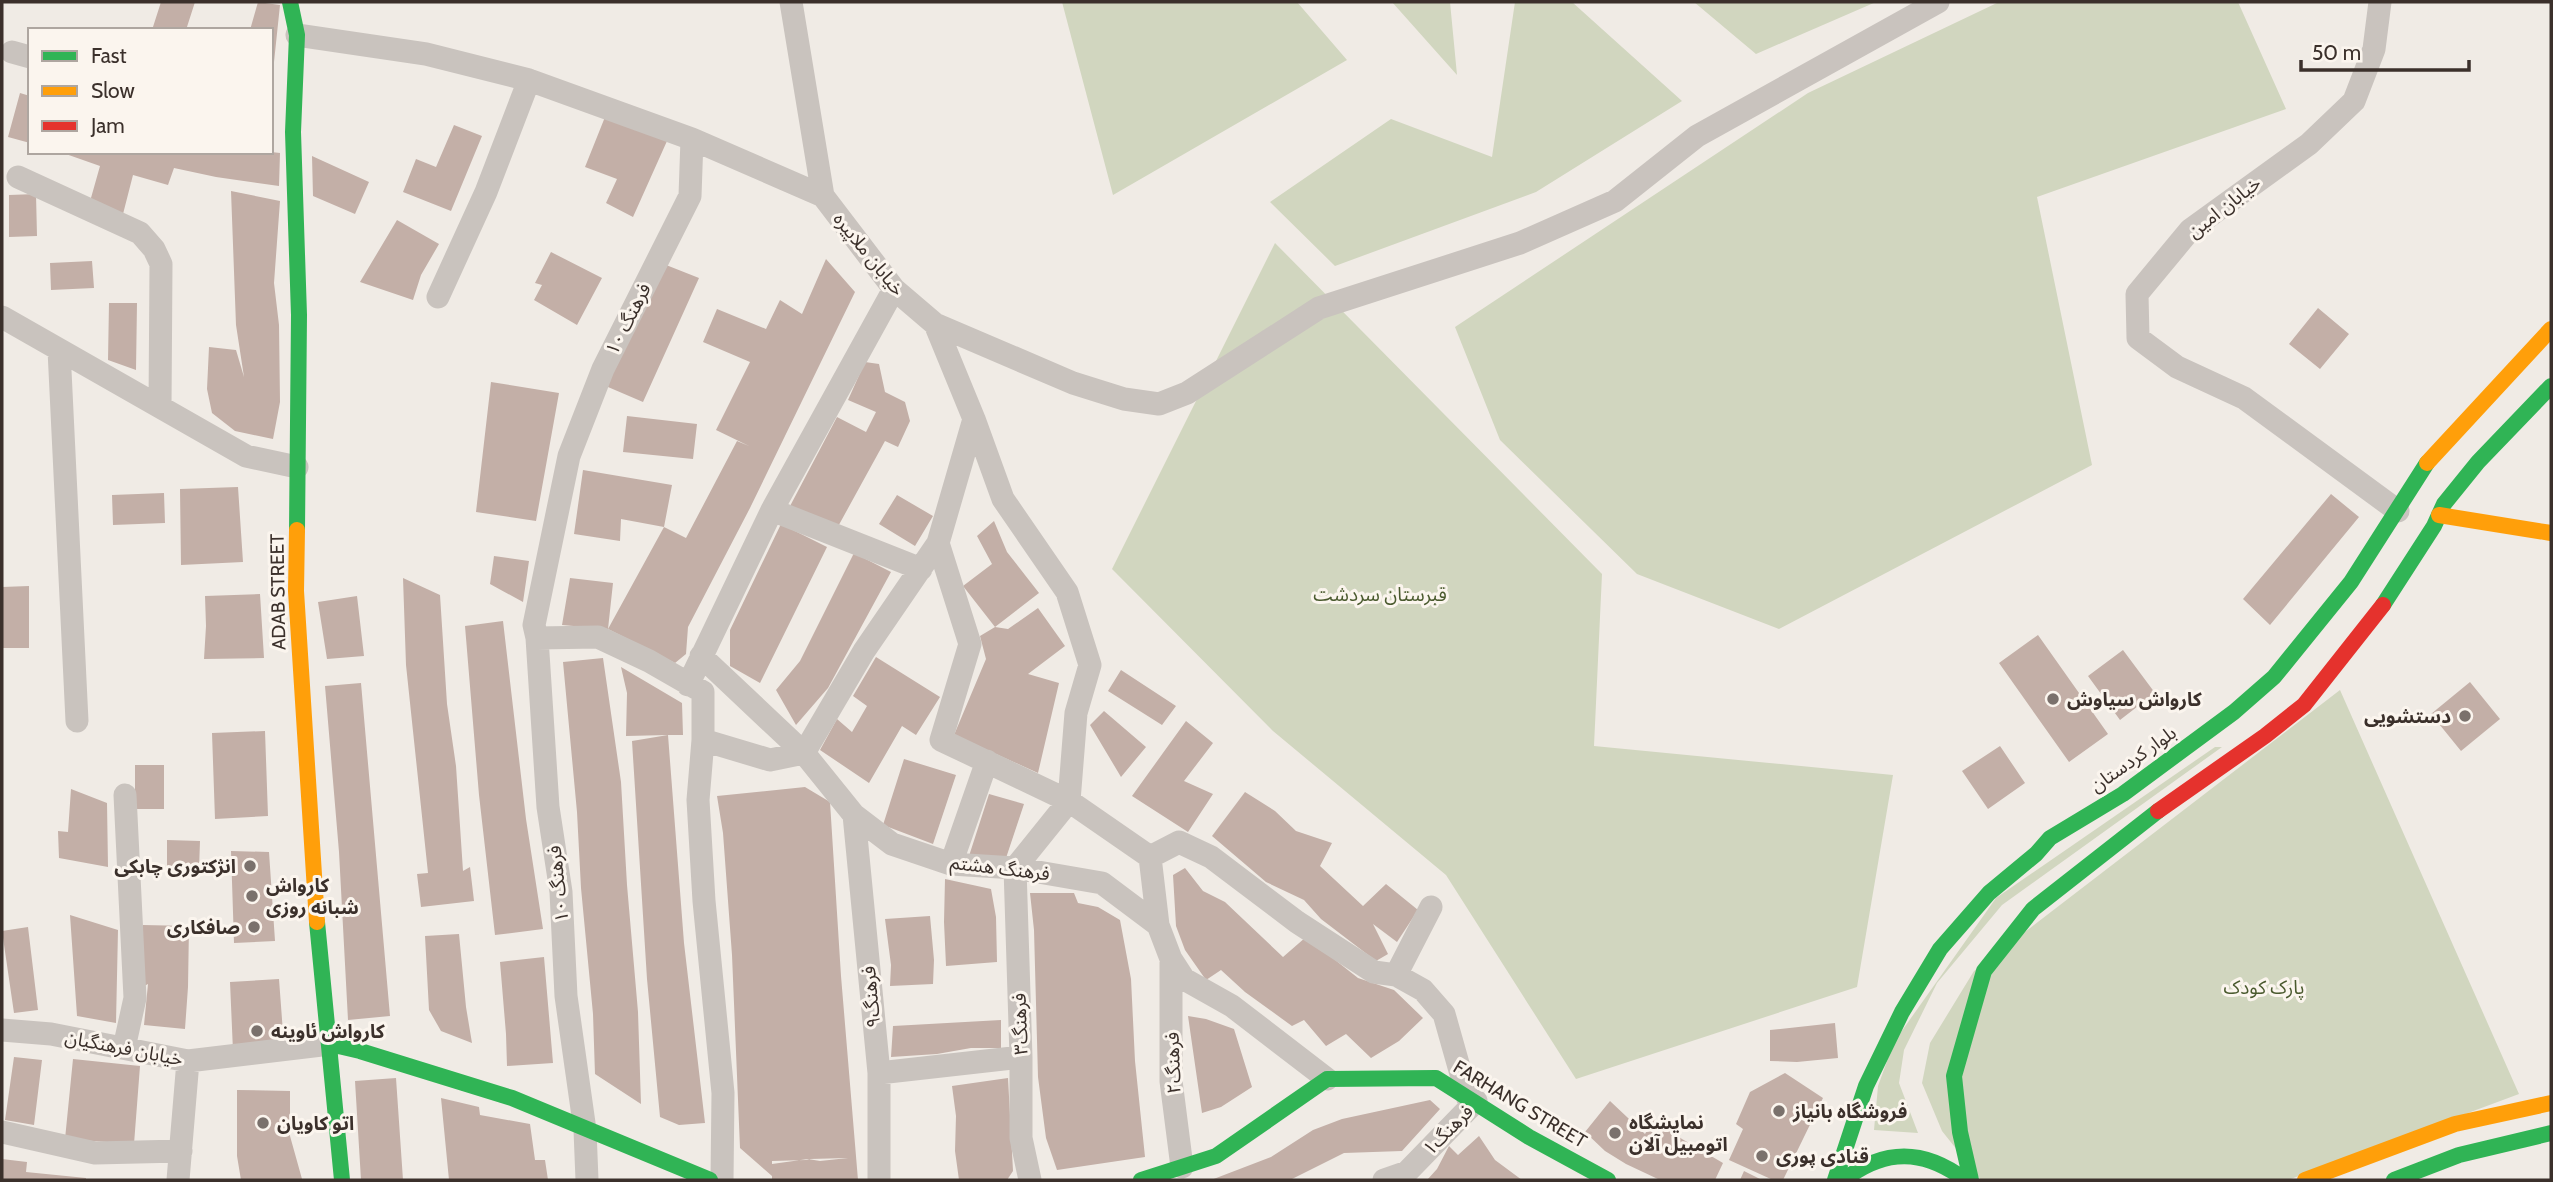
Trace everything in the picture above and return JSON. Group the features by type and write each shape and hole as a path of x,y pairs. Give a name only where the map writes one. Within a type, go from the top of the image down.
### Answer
{"main road":[{"name":"ADAB STREET","path":"290,2 297,35 282,129 299,315 296,591 321,976 342,1180"},
{"name":"بلوار کردستان","path":"1835,1180 1866,1086 1902,1012 1940,949 1989,893 2036,854 2050,838 2123,794 2264,686 2306,640 2344,592 2433,455 2551,329"},
{"path":"1971,1180 1960,1132 1954,1076 1984,971 2033,909 2146,820 2304,705 2388,598 2444,504 2477,462 2551,386"},
{"path":"2439,515 2551,533"},
{"path":"2264,686 2261,711 2284,721"},
{"path":"2219,723 2242,729 2235,757"},
{"path":"330,1044 512,1098 710,1180"},
{"name":"FARHANG STREET","path":"1327,1079 1436,1078 1529,1137 1608,1180"},
{"path":"1141,1180 1188,1171 1216,1156 1327,1079"},
{"path":"2305,1180 2455,1125 2551,1103"},
{"path":"2394,1180 2459,1155 2551,1133"},
{"path":"1844,1180 1869,1162 1897,1155 1925,1157 1951,1168 1965,1180"}],"street":[{"name":"خیابان ملاپیره","path":"790,2 823,196 894,289 935,324 1003,499 1067,592 1090,665 1076,713 1069,801"},
{"path":"935,324 1073,383 1124,399 1159,404 1187,393 1319,308 1520,243 1615,201 1697,136 1938,2"},
{"name":"خیابان امین","path":"2380,2 2374,49 2354,101 2309,144 2190,230 2137,294 2138,338 2178,367 2244,398 2398,510"},
{"path":"297,35 426,54 529,80 692,139 823,196"},
{"path":"438,297 486,192 529,80"},
{"name":"فرهنگ ۱۰","path":"587,1180 585,1130 566,996 561,892 548,807 534,625 569,456 603,369 690,195 692,139"},
{"path":"18,177 140,233 154,249 161,264 160,407"},
{"path":"688,685 772,510 894,289"},
{"path":"2,317 246,456 298,467"},
{"path":"60,350 77,721"},
{"path":"703,740 770,760 804,753 864,651 939,543 974,419"},
{"path":"772,510 921,569"},
{"path":"939,543 970,644 940,740 1069,801 1150,857 1158,925 1171,959 1185,979 1233,1006 1327,1079"},
{"path":"537,638 598,637 649,661 703,692 703,740 698,800 704,901 723,1093 722,1180"},
{"name":"فرهنگ هشتم","path":"701,656 804,753 854,815 892,844 951,864 1015,868 1102,883 1158,925"},
{"path":"951,864 987,761"},
{"path":"124,1048 135,998 125,795"},
{"path":"1015,868 1069,801"},
{"name":"فرهنگ۹","path":"854,815 879,1073 879,1180"},
{"path":"1150,857 1179,842 1211,857 1297,922 1374,972 1396,975 1423,990 1444,1014 1472,1100"},
{"name":"فرهنگ۳","path":"1015,868 1021,1138 1030,1180"},
{"path":"1396,975 1431,907"},
{"name":"فرهنگ۲","path":"1171,959 1171,1082 1188,1171"},
{"name":"خیابان فرهنگیان","path":"2,1030 51,1034 188,1061 330,1044"},
{"path":"879,1073 1021,1057"},
{"path":"178,1180 188,1061"},
{"name":"فرهنگ۱","path":"1389,1179 1407,1172 1472,1100"},
{"path":"2,1132 95,1153 181,1151"}],"green space":[{"path":"1062,2 1297,2 1347,60 1113,195"},
{"path":"1392,2 1450,2 1457,75"},
{"path":"1515,2 1572,2 1682,101 1536,192 1335,266 1270,202 1391,119 1492,157"},
{"path":"1694,2 1876,2 1756,54"},
{"path":"1999,2 2238,2 2286,109 2037,197 2092,465 1779,629 1637,574 1500,440 1455,327 1808,93"},
{"name":"قبرستان سردشت","path":"1275,243 1602,574 1594,746 1893,775 1857,987 1576,1079 1446,875 1273,731 1112,569"},
{"name":"پارک کودک","path":"2340,690 2519,1094 2288,1180 1981,1180 1942,1131 1922,1083 1930,1043 1974,971"},
{"path":"2215,747 2222,747 2002,905 1937,983 1904,1050 1899,1083 1918,1133 1874,1130 1878,1086 1894,1042 1996,898"}],"building":[{"path":"161,2 195,2 187,28 153,28"},
{"path":"258,2 280,5 274,62 273,28 251,28"},
{"path":"20,93 28,95 28,142 8,137"},
{"path":"605,117 667,141 633,217 606,203 617,179 585,167"},
{"path":"454,125 482,136 451,211 403,192 416,159 436,167"},
{"path":"280,153 279,186 174,168 168,185 133,175 123,214 89,205 100,166 66,154"},
{"path":"312,156 369,182 355,214 313,196"},
{"path":"231,191 280,201 274,283 279,325 280,402 273,439 235,431 212,413 207,389 209,347 236,350 244,377 236,325"},
{"path":"36,194 37,236 9,237 9,195"},
{"path":"397,220 439,244 421,275 413,300 360,282"},
{"path":"551,252 602,278 577,325 534,300 542,285 535,283"},
{"path":"826,259 855,292 750,508 688,627 686,654 675,663 608,629 664,527 686,538 737,441 749,446 716,430 750,362 703,342 717,309 766,329 780,300 802,314"},
{"path":"92,261 94,288 51,290 50,263"},
{"path":"656,261 699,278 643,402 601,384"},
{"path":"109,303 137,303 136,370 108,360"},
{"path":"2318,308 2349,334 2320,369 2289,344"},
{"path":"865,362 879,364 885,392 905,402 910,421 898,447 885,441 835,532 789,508 837,417 866,432 876,412 848,400"},
{"path":"491,382 559,393 536,521 476,512"},
{"path":"627,416 697,424 693,459 623,452"},
{"path":"583,470 672,485 664,527 621,519 620,541 574,534"},
{"path":"238,487 243,562 181,565 180,489"},
{"path":"164,493 165,523 113,525 112,495"},
{"path":"2331,494 2359,517 2270,625 2243,599"},
{"path":"897,495 933,516 915,546 879,524"},
{"path":"994,521 1007,552 1039,593 995,627 963,586 992,564 977,536"},
{"path":"781,524 827,547 760,683 730,666 730,630"},
{"path":"854,553 891,572 828,688 796,725 776,690 800,661"},
{"path":"494,556 529,561 523,602 490,584"},
{"path":"403,578 440,595 463,871 470,867 474,901 421,907 417,874 428,873 406,665"},
{"path":"570,578 613,583 608,629 562,625"},
{"path":"29,586 29,648 2,648 2,587"},
{"path":"260,594 264,658 204,659 205,596"},
{"path":"357,596 364,656 327,659 318,602"},
{"path":"1038,608 1065,646 1028,674 1059,683 1038,773 954,735 986,659 980,636 995,627 1008,629"},
{"path":"503,621 526,819 543,929 495,935 479,795 465,626"},
{"name":"کارواش سیاوش","path":"2038,635 2108,734 2069,762 1999,663"},
{"path":"2123,650 2155,693 2120,720 2088,676"},
{"path":"876,657 940,697 916,735 902,726 869,783 820,750 837,719 852,732 867,706 853,696"},
{"path":"603,658 621,782 638,1012 641,1104 595,1074 593,1014 563,662"},
{"path":"621,667 682,703 683,735 626,736 627,693"},
{"path":"1121,670 1176,706 1162,725 1108,691"},
{"name":"دستشویی","path":"2470,682 2500,719 2461,751 2431,714"},
{"path":"361,683 390,1016 348,1020 339,852 325,686"},
{"path":"1104,711 1146,747 1121,777 1090,725"},
{"path":"1186,721 1213,743 1184,781 1213,794 1188,832 1132,796"},
{"path":"265,731 268,816 215,819 212,733"},
{"path":"668,735 684,943 705,1123 679,1125 660,1117 647,979 632,741"},
{"path":"2000,746 2025,783 1988,809 1962,771"},
{"path":"904,759 956,775 933,844 883,825"},
{"path":"135,765 164,765 164,809 135,809"},
{"path":"805,787 830,802 858,1180 772,1180 772,1176 740,1148 732,955 723,833 717,796","holes":["848,1158 820,1161 809,1159","799,1160 772,1164 772,1161"]},
{"path":"71,789 107,803 108,867 59,858 58,831 68,832"},
{"path":"1245,792 1275,811 1296,831 1332,843 1320,866 1363,906 1386,884 1418,910 1397,942 1373,924 1388,954 1376,961 1321,919 1304,900 1266,882 1212,836"},
{"path":"989,794 1024,804 1003,867 969,856"},
{"path":"167,840 200,841 199,870 167,869"},
{"path":"231,851 269,852 275,941 234,943"},
{"path":"1185,868 1203,891 1225,902 1283,957 1306,937 1358,978 1394,990 1423,1018 1399,1041 1371,1058 1346,1034 1326,1046 1304,1020 1292,1026 1245,992 1221,970 1206,980 1185,950 1176,926 1173,875"},
{"path":"945,879 991,889 996,917 997,962 946,966"},
{"path":"1030,893 1074,893 1078,903 1098,907 1120,920 1131,979 1135,1061 1145,1157 1057,1170 1046,1138 1038,1077 1034,930"},
{"path":"70,915 118,930 116,1023 77,1016"},
{"path":"930,916 933,984 890,986 891,965 885,919"},
{"path":"143,925 189,926 185,1029 144,1025 148,984 142,987"},
{"path":"28,927 38,1010 14,1013 2,931"},
{"path":"459,934 472,1043 441,1031 429,1010 425,936"},
{"path":"544,957 553,1063 507,1066 500,962"},
{"path":"279,979 284,1046 233,1051 230,982"},
{"path":"1188,1016 1234,1029 1252,1087 1221,1107 1202,1113"},
{"path":"1001,1020 1001,1048 971,1048 937,1054 891,1057 893,1026"},
{"path":"1835,1023 1838,1058 1797,1062 1770,1061 1770,1030"},
{"path":"14,1057 42,1060 34,1125 5,1120"},
{"path":"73,1059 140,1066 134,1144 65,1139"},
{"name":"فروشگاه بانیاز","path":"1785,1073 1823,1098 1783,1180 1773,1180 1729,1160 1743,1129 1736,1124 1750,1092"},
{"path":"396,1078 403,1180 361,1180 355,1081"},
{"path":"1008,1078 1013,1171 1007,1180 959,1180 952,1086"},
{"path":"237,1090 290,1091 290,1136 302,1179 241,1180 237,1156"},
{"path":"441,1098 479,1107 480,1115 530,1124 535,1160 545,1160 548,1180 449,1180"},
{"path":"1430,1100 1440,1109 1402,1151 1344,1153 1290,1180 1211,1180 1271,1157 1313,1130 1342,1119"},
{"path":"1610,1101 1645,1134 1654,1119 1723,1163 1715,1180 1660,1180 1605,1151 1585,1132"},
{"path":"1479,1136 1495,1160 1522,1180 1427,1180 1437,1169 1449,1146 1458,1155"},
{"path":"2,1159 27,1162 26,1172 86,1180 2,1180"},
{"path":"1744,1171 1762,1180 1740,1180"}],"traffic: fast":[{"path":"290,2 297,35 293,132 299,315 297,530"},
{"path":"2383,605 2434,526 2444,504 2478,462 2551,386"},
{"path":"1835,1180 1866,1086 1902,1012 1940,949 1989,893 2036,854 2050,838 2123,794 2234,712 2274,677 2351,582 2427,463"},
{"path":"1971,1180 1960,1132 1954,1076 1984,971 2033,909 2158,811"},
{"path":"317,922 342,1180"},
{"path":"330,1044 512,1098 710,1180"},
{"path":"1141,1180 1216,1156 1327,1079 1436,1078 1529,1137 1608,1180"},
{"path":"2394,1180 2459,1155 2551,1133"},
{"path":"1844,1180 1874,1162 1904,1156 1935,1162 1965,1180"}],"traffic: slow":[{"path":"2427,463 2551,329"},
{"path":"2439,515 2551,533"},
{"path":"297,530 296,591 317,922"},
{"path":"2305,1180 2455,1124 2551,1103"}],"traffic: jam":[{"path":"2158,811 2265,736 2304,705 2383,605"}],"place":[{"name":"کارواش سیاوش","path":"2053,699"},
{"name":"دستشویی","path":"2465,716"},
{"name":"انژکتوری چابکی","path":"250,866"},
{"name":"کارواش شبانه روزی","path":"252,896"},
{"name":"صافکاری","path":"254,927"},
{"name":"کارواش ئاوینه","path":"257,1031"},
{"name":"فروشگاه بانیاز","path":"1779,1111"},
{"name":"اتو کاویان","path":"263,1123"},
{"name":"نمایشگاه اتومبیل آلان","path":"1615,1133"},
{"name":"قنادی پوری","path":"1762,1156"}]}
